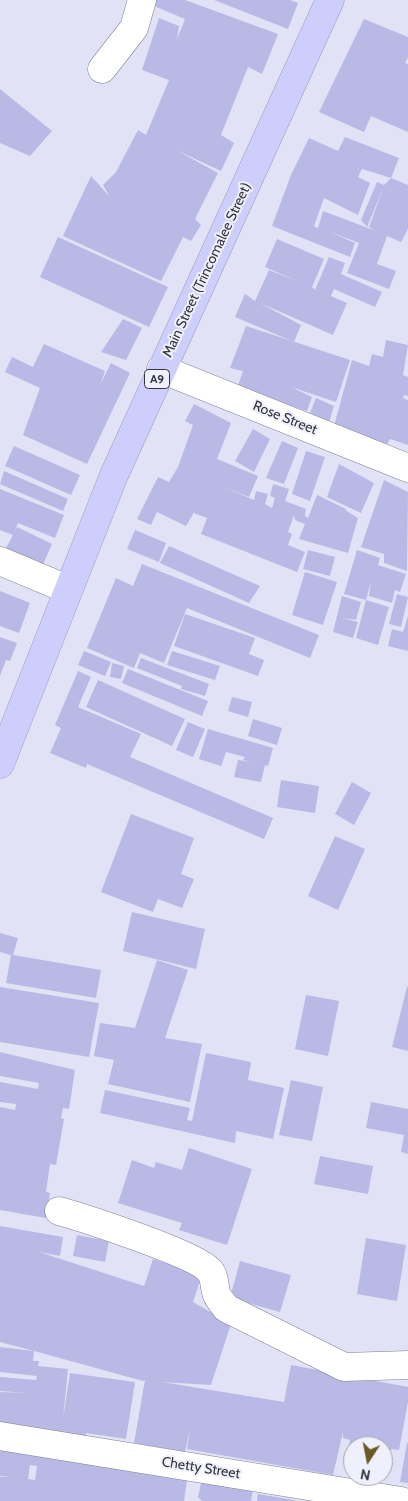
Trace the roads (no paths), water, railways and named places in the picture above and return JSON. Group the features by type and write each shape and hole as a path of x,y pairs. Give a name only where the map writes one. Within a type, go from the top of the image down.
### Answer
{"highway":[{"name":"Main Street (Trincomalee Street)","path":"0,764 114,475 330,0"}],"street":[{"path":"102,68 134,28 142,0"},
{"name":"Rose Street","path":"162,369 408,468"},
{"path":"0,561 68,589"},
{"path":"58,1211 124,1233 186,1257 209,1269 216,1294 226,1308 344,1367 408,1365"},
{"name":"Chetty Street","path":"0,1436 401,1501"}]}
